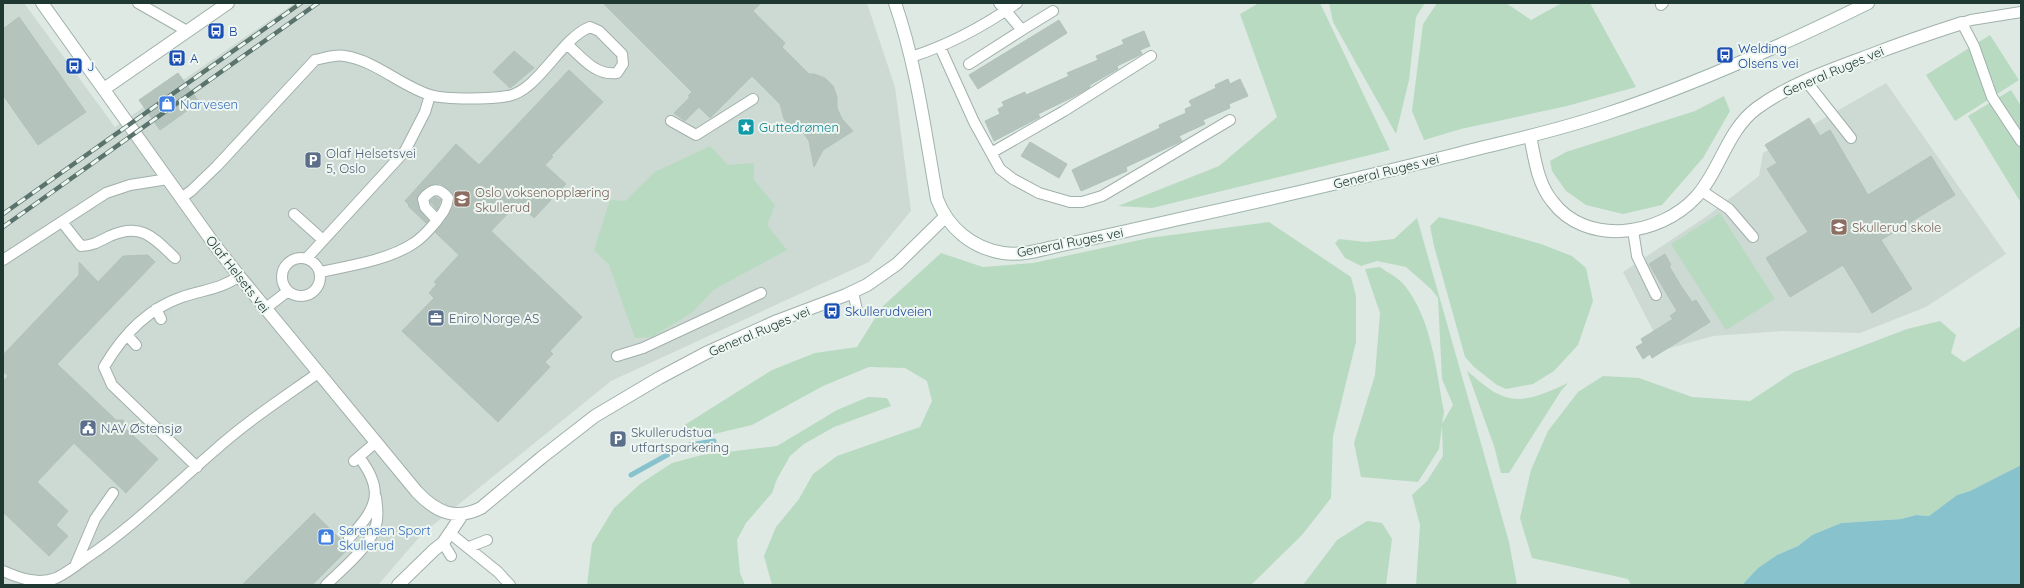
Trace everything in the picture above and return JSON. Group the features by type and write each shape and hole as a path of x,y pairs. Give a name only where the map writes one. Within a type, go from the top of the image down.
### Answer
{"street":[{"name":"Olaf Helsets vei","path":"42,3 181,198 239,276 375,443 424,499 442,511 462,515"},
{"path":"104,90 228,3"},
{"path":"895,3 918,85 937,199 945,216"},
{"name":"General Ruges vei","path":"462,515 481,508 577,429 659,378 737,339 853,292 881,276 897,264 945,216 959,233 969,240 994,251 1016,254 1086,241 1371,176 1530,136 1606,114 1686,85 1781,45 1868,3"},
{"name":"General Ruges vei","path":"1530,136 1537,170 1544,188 1552,201 1564,214 1578,223 1593,229 1612,231 1633,230 1651,226 1669,218 1684,208 1702,191 1742,123 1755,109 1806,80 1872,54 1962,23"},
{"path":"398,585 434,550 444,543 462,515"}],"lane":[{"path":"138,3 187,31"},
{"path":"911,57 940,47 974,30 1003,7 1017,3"},
{"path":"1003,7 1022,30"},
{"path":"969,64 1053,11"},
{"path":"2021,12 1971,20 1962,23 1974,46 1992,97 2021,141"},
{"path":"181,198 191,191 218,166 316,60 330,56 345,56 370,66 418,91 445,99 514,95 523,91 582,30 590,27 599,31 622,54 624,64 617,73 609,74 598,72 568,45"},
{"path":"940,47 1000,169 1013,179 1039,192 1070,202 1082,202 1102,196 1230,120"},
{"path":"991,153 1064,111 1152,56"},
{"path":"1806,80 1851,138"},
{"path":"307,258 405,152 425,112 430,95"},
{"path":"671,121 696,135 753,99"},
{"path":"3,260 106,193 130,185 168,179"},
{"path":"1702,191 1729,209 1752,237"},
{"path":"294,214 323,240"},
{"path":"320,272 350,266 401,251 416,243 437,220"},
{"path":"62,222 81,246 90,246 118,233 140,231 150,235 175,258"},
{"path":"1633,230 1637,256 1656,295"},
{"path":"307,258 313,261 320,272 319,283 313,292 308,295 297,296 288,291 282,279 284,267 294,259 307,258"},
{"path":"197,467 112,385 104,367 116,347 156,309 183,296 218,288 230,283 239,276"},
{"path":"266,308 288,291"},
{"path":"617,356 643,348 761,292"},
{"path":"853,292 857,310"},
{"path":"156,309 161,319"},
{"path":"127,335 136,345"},
{"path":"3,571 16,577 31,580 44,580 55,578 75,566 116,536 230,438 318,373"},
{"path":"326,585 363,547 372,535 378,516 373,479 357,459 375,443"},
{"path":"75,566 95,519 113,493"},
{"path":"349,538 367,516 376,497"},
{"path":"451,534 468,547 510,585"},
{"path":"468,547 487,540"},
{"path":"444,543 451,556"}],"shaded area":[{"path":"3,3 24,3 115,127 295,3 867,3 895,87 911,211 869,262 611,381 422,534 378,585 3,585"},
{"name":"Skullerud skole","path":"1886,83 2006,254 1926,307 1860,333 1783,331 1713,336 1663,350 1623,272 1707,216 1759,176 1763,153"}],"green space":[{"path":"1259,3 1320,3 1390,150 1152,208 1118,206 1219,166 1277,117 1240,14"},
{"path":"1329,3 1425,3 1416,17 1409,80 1396,134 1333,22"},
{"path":"1437,3 1506,3 1531,20 1562,3 1590,3 1636,87 1567,106 1461,129 1424,140 1412,111 1423,24"},
{"path":"1990,35 2019,80 1955,121 1926,75"},
{"path":"2011,90 2021,106 2021,203 1968,116"},
{"path":"1724,96 1730,111 1703,158 1662,205 1623,214 1586,205 1566,191 1552,171 1550,161 1566,152 1695,111"},
{"path":"710,146 728,165 754,163 754,180 775,205 767,225 787,250 713,290 693,312 652,337 635,338 609,265 594,250 610,200 625,201 655,172"},
{"path":"1720,213 1775,299 1726,330 1671,244"},
{"path":"1439,217 1541,244 1572,256 1586,268 1593,301 1578,345 1554,371 1533,384 1506,389 1497,385 1474,367 1465,357 1434,246 1430,226"},
{"path":"1417,218 1509,542 1517,585 1416,585 1420,525 1412,495 1427,481 1443,456 1442,426 1439,449 1418,482 1361,477 1354,443 1375,375 1380,313 1365,269 1380,267 1403,283 1414,299 1432,346 1444,412 1442,424 1453,405 1442,379 1438,298 1431,289 1406,267 1377,261 1361,266 1345,258 1335,243 1339,239 1366,242 1394,239"},
{"path":"1269,222 1351,277 1356,296 1356,342 1333,436 1331,498 1302,535 1251,585 772,585 764,556 776,527 799,499 813,474 837,456 920,427 932,401 927,381 905,368 869,367 823,386 752,425 693,439 683,426 772,370 815,353 857,347 882,307 941,253 983,267 1033,263 1149,238"},
{"path":"1940,321 1956,335 1951,353 1964,362 2021,326 2021,465 1970,491 1957,495 1929,516 1916,515 1901,519 1841,523 1812,535 1798,546 1777,555 1758,568 1742,585 1631,585 1628,579 1532,558 1520,518 1531,470 1548,431 1578,392 1603,376 1639,378 1692,397 1750,401 1794,372 1907,329"},
{"path":"1467,371 1491,390 1511,398 1530,398 1568,383 1561,391 1509,473 1501,473 1494,446"},
{"path":"868,397 887,398 891,406 834,427 804,444 790,456 777,479 772,493 746,523 737,540 740,573 745,585 587,585 592,544 614,508 640,484 672,463 702,455 777,446 837,410"},
{"path":"1367,521 1382,523 1392,539 1386,585 1303,585 1337,540"}],"water":[{"path":"2021,465 2021,585 1742,585 1758,568 1777,555 1798,546 1812,535 1841,523 1901,519 1916,515 1929,516 1957,495 1970,491"}],"building":[{"path":"603,3 761,3 753,11 785,43 782,47 809,74 814,74 825,78 833,86 837,97 837,108 842,119 853,131 823,150 814,167 809,141 802,131 792,127 784,119 780,104 752,76 710,118 699,107 685,121 674,113 690,97 688,96 692,92"},
{"path":"19,17 86,112 38,145 3,95 3,29"},
{"path":"1059,20 1067,33 978,89 969,75"},
{"path":"1144,31 1150,46 1140,50 1142,54 1117,66 1118,69 1090,85 1089,88 1038,114 1040,117 994,141 985,121 1000,114 998,109 1004,106 1002,102 1025,92 1026,95 1069,76 1067,73 1098,60 1096,56 1124,44 1122,40"},
{"path":"514,51 534,68 510,88 493,72"},
{"path":"569,70 603,102 551,156 553,157 545,165 566,184 534,218 518,203 491,231 582,317 550,351 553,354 545,362 550,367 498,422 402,331 434,298 429,293 437,284 434,282 459,255 435,232 453,207 454,197 450,190 441,184 434,184 426,187 418,195 417,200 419,209 429,220 426,223 408,206 409,205 405,201 456,144 479,165"},
{"path":"178,73 199,102 160,130 139,100"},
{"path":"1228,79 1230,84 1240,79 1248,96 1229,104 1230,108 1203,120 1205,124 1179,136 1182,141 1126,167 1127,171 1081,191 1072,170 1160,128 1159,125 1186,113 1185,109 1192,106 1189,101 1216,88 1215,85"},
{"path":"1809,118 1820,136 1830,130 1868,195 1931,156 1955,195 1881,240 1912,289 1872,313 1843,265 1790,297 1766,258 1808,232 1767,169 1777,163 1765,145"},
{"path":"1030,142 1067,164 1059,178 1021,156"},
{"path":"435,197 441,200 437,210 430,201"},
{"path":"1665,254 1671,265 1669,266 1681,286 1692,302 1696,300 1710,322 1652,358 1650,354 1643,359 1636,347 1643,343 1641,339 1673,319 1670,316 1677,311 1649,264"},
{"path":"148,255 155,262 57,364 116,420 123,420 126,429 158,459 126,493 74,443 37,482 68,511 56,525 68,536 49,556 3,512 3,382 8,376 3,371 3,355 79,275 79,262 98,282 123,256"},
{"path":"314,513 349,548 312,585 242,585"}],"waterway":[{"path":"690,445 714,441"},
{"path":"631,475 676,450"}],"railway":[{"path":"3,214 301,3"},
{"path":"3,227 318,3"}],"place":[{"name":"B","path":"216,31"},
{"name":"Welding Olsens vei","path":"1725,55"},
{"name":"A","path":"177,58"},
{"name":"J","path":"74,66"},
{"name":"Narvesen","path":"167,104"},
{"name":"Guttedrømen","path":"746,127"},
{"name":"Olaf Helsetsvei 5, Oslo","path":"313,160"},
{"name":"Oslo voksenopplæring Skullerud","path":"462,199"},
{"name":"Skullerud skole","path":"1839,227"},
{"name":"Skullerudveien","path":"832,311"},
{"name":"Eniro Norge AS","path":"436,318"},
{"name":"NAV Østensjø","path":"88,428"},
{"name":"Skullerudstua utfartsparkering","path":"618,439"},
{"name":"Sørensen Sport Skullerud","path":"326,537"}]}
